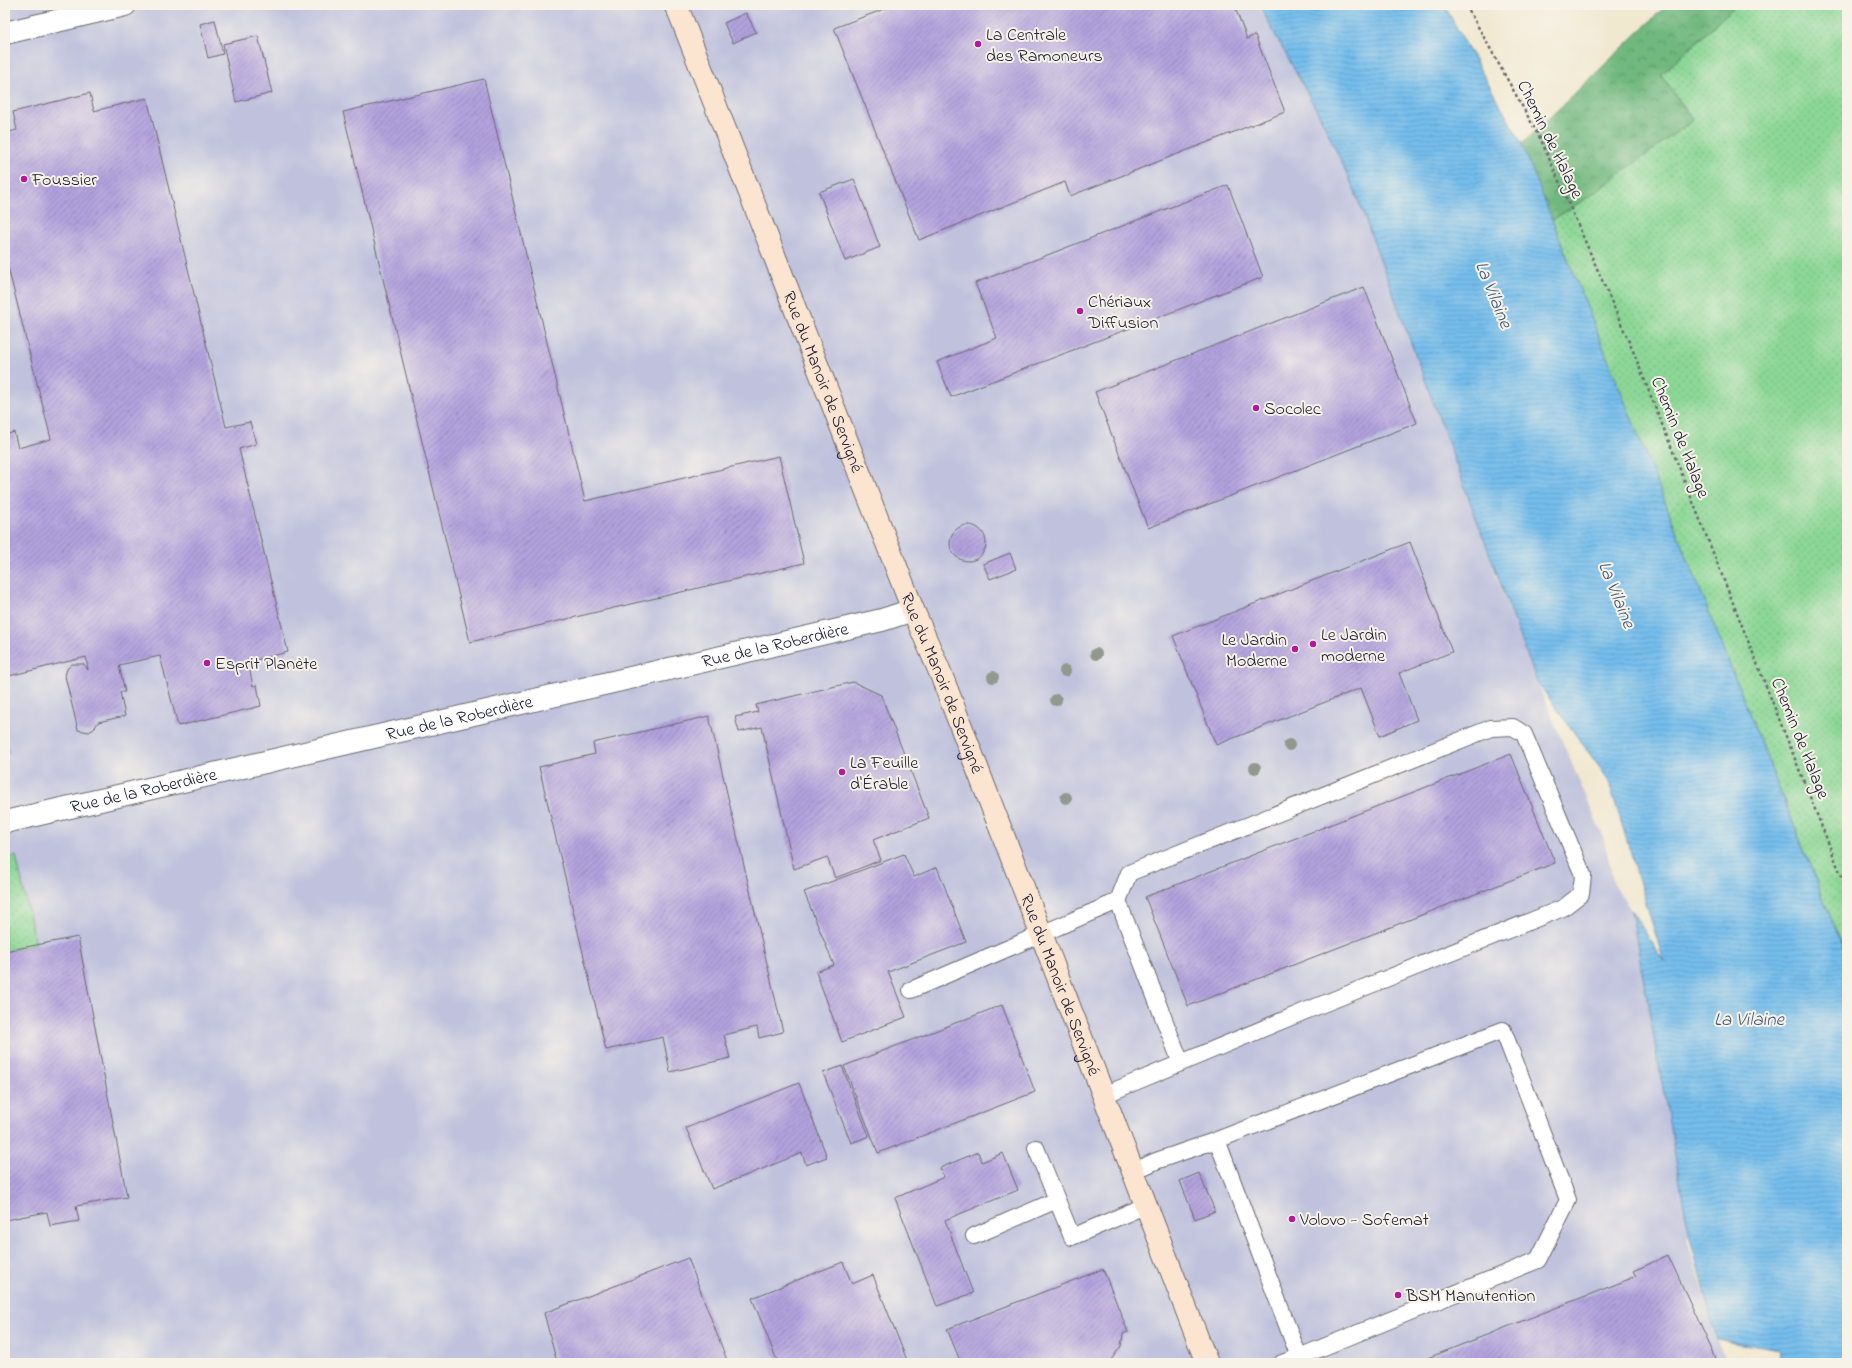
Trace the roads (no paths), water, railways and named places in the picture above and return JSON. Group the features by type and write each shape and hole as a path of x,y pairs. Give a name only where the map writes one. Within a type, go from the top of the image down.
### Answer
{"street":[{"path":"5,32 126,5"},
{"name":"Rue du Manoir de Servigné","path":"675,5 913,610 940,672 1208,1363"},
{"name":"Rue de la Roberdière","path":"5,822 882,620 913,610"}],"lane":[{"path":"1104,1095 1563,908 1581,894 1583,875 1524,734 1513,727 1491,728 1129,873 1118,901 1181,1063"},
{"path":"911,990 1118,901"},
{"path":"1134,1171 1156,1161 1217,1140 1503,1030 1568,1200 1538,1260 1282,1363"},
{"path":"1217,1140 1298,1357"},
{"path":"1036,1148 1072,1237 1147,1205"},
{"path":"974,1236 1057,1200"}],"water":[{"name":"La Vilaine","path":"1259,5 1444,5 1522,144 1847,958 1847,1363 1780,1363 1781,1350 1716,1340 1689,1233 1631,910 1664,962 1608,779 1537,682 1354,189 1323,122"}],"place":[{"name":"La Centrale des Ramoneurs","path":"978,44"},
{"name":"Foussier","path":"24,179"},
{"name":"Chériaux Diffusion","path":"1080,311"},
{"name":"Socolec","path":"1256,408"},
{"name":"Le Jardin moderne","path":"1313,644"},
{"name":"Le Jardin Moderne","path":"1295,649"},
{"name":"Esprit Planète","path":"207,663"},
{"name":"La Feuille d'Érable","path":"842,772"},
{"name":"Volovo - Sofemat","path":"1292,1219"},
{"name":"BSM Manutention","path":"1398,1295"}]}
